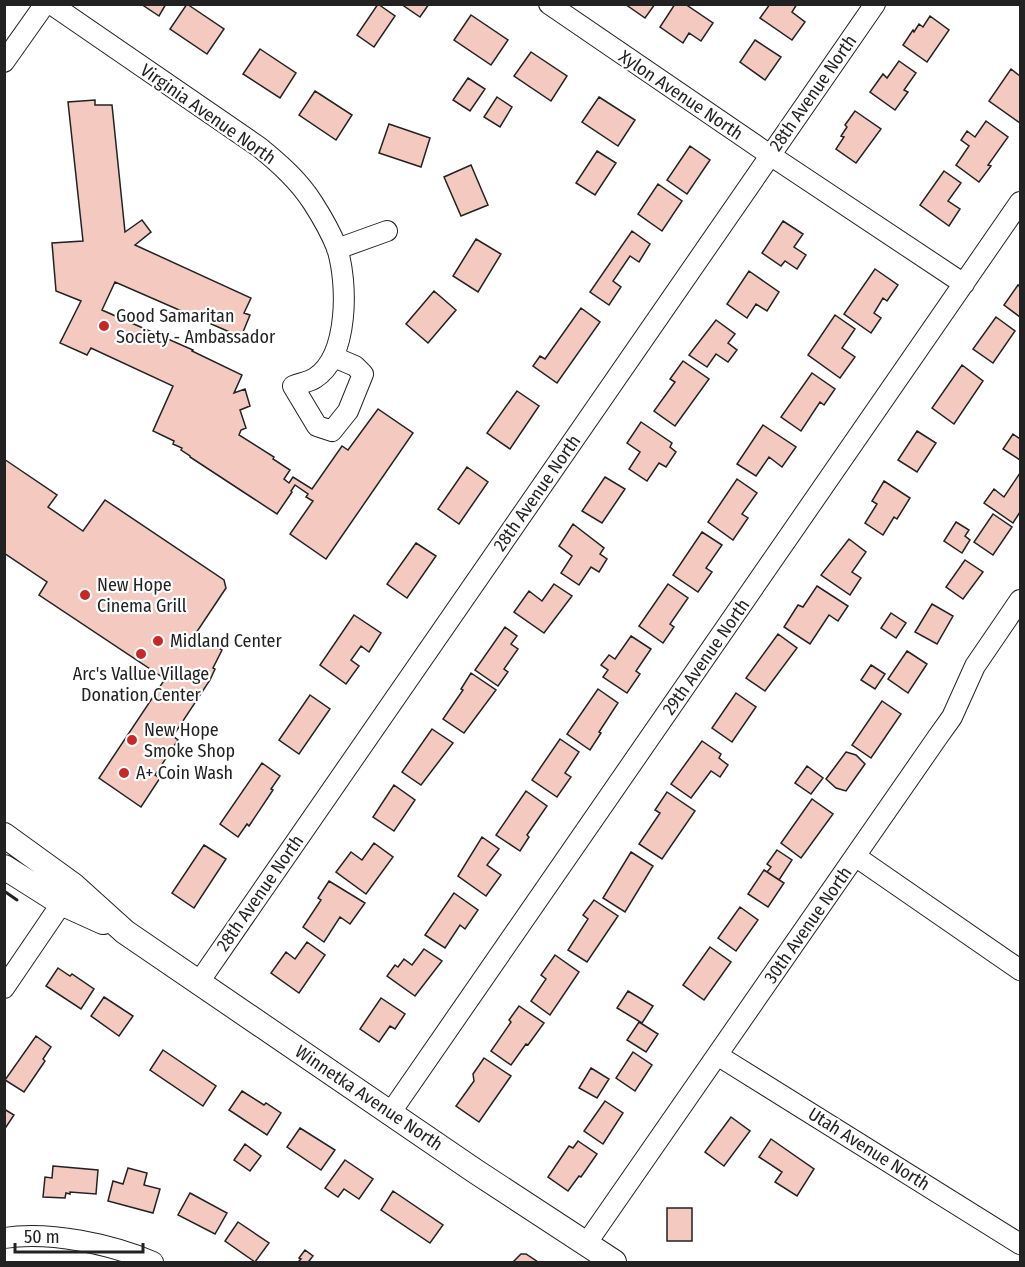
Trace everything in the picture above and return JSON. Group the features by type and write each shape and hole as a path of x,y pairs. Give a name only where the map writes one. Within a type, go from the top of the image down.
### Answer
{"main road":[{"name":"Winnetka Avenue North","path":"4,835 67,894 614,1263"},
{"name":"Winnetka Avenue North","path":"4,867 67,894"}],"street":[{"path":"4,62 45,4"},
{"name":"Virginia Avenue North","path":"51,4 259,147 288,170 313,202 337,249 343,287 343,317 334,357 315,378 293,386 317,426 332,430 348,411 363,374 355,366 334,357"},
{"name":"Xylon Avenue North","path":"549,4 964,284"},
{"name":"28th Avenue North","path":"199,982 875,4"},
{"name":"29th Avenue North","path":"391,1112 1020,202"},
{"path":"337,249 387,231"},
{"name":"30th Avenue North","path":"586,1244 952,717 975,666 1020,600"},
{"path":"855,856 1020,970"},
{"path":"4,988 67,894"},
{"name":"Utah Avenue North","path":"717,1054 1020,1244"},
{"path":"4,1238 57,1238 103,1246 153,1263"}],"building":[{"path":"141,4 166,4 159,16"},
{"path":"187,4 224,29 207,54 170,29"},
{"path":"378,4 395,16 374,47 357,35"},
{"path":"401,4 429,4 420,17"},
{"path":"625,4 655,4 645,18"},
{"path":"675,4 685,4 713,23 701,41 689,33 683,43 660,27"},
{"path":"770,4 797,4 792,12 805,22 792,40 760,18"},
{"path":"471,15 508,40 491,65 454,40"},
{"path":"930,16 949,30 927,62 903,45 913,30 914,32 919,24 923,27"},
{"path":"755,40 781,57 765,80 740,62"},
{"path":"260,49 296,73 280,98 243,74"},
{"path":"531,52 567,76 551,101 514,76"},
{"path":"899,61 916,73 904,90 908,92 895,110 870,92 883,74 887,78"},
{"path":"1011,69 1020,76 1020,123 989,101"},
{"path":"468,78 485,89 470,111 453,100"},
{"path":"315,91 352,115 336,140 299,115"},
{"path":"497,97 512,107 500,127 484,117"},
{"path":"599,97 635,120 618,146 582,122"},
{"name":"Good Samaritan Society - Ambassador","path":"95,100 95,105 112,105 125,232 142,220 151,232 135,245 251,298 244,313 250,315 241,337 115,282 102,310 193,350 242,375 234,393 245,389 250,406 240,410 246,428 241,430 239,435 290,470 284,479 289,483 293,477 312,489 342,446 348,450 378,409 413,433 326,559 290,534 313,501 306,497 308,494 295,485 277,514 190,457 181,450 182,448 173,444 174,441 153,431 173,386 91,348 87,355 60,343 81,301 56,291 52,243 83,241 68,102"},
{"path":"855,111 881,129 856,163 836,149 844,137 841,136 847,127 845,125"},
{"path":"986,121 1008,137 979,182 956,165 969,146 961,140 967,131 975,137"},
{"path":"389,124 430,138 421,167 379,153"},
{"path":"690,146 710,160 687,194 667,180"},
{"path":"597,151 616,163 595,195 576,183"},
{"path":"471,165 488,205 461,216 444,177"},
{"path":"944,171 961,183 948,201 960,209 949,226 920,205"},
{"path":"658,184 682,201 662,231 638,214"},
{"path":"783,221 803,234 794,247 806,255 797,269 785,261 781,266 762,253"},
{"path":"632,231 650,244 639,262 630,256 613,281 621,287 609,305 590,292"},
{"path":"476,239 501,254 478,292 453,276"},
{"path":"875,269 898,285 887,301 883,298 874,313 881,318 871,333 844,314"},
{"path":"749,271 779,292 767,311 756,304 747,318 727,304"},
{"path":"1018,285 1020,286 1020,317 1004,305"},
{"path":"434,291 456,310 428,343 406,324"},
{"path":"581,308 600,322 557,383 533,366 540,356 545,359"},
{"path":"835,315 855,329 842,348 855,357 840,378 808,355"},
{"path":"996,317 1015,331 993,363 973,349"},
{"path":"716,320 735,334 728,343 737,350 728,362 716,354 707,367 689,355"},
{"path":"683,361 709,379 675,426 654,411 675,382 670,379"},
{"path":"962,365 983,381 954,424 932,408"},
{"path":"812,373 835,389 824,405 820,402 801,431 781,417"},
{"path":"517,391 539,406 510,449 487,433"},
{"path":"641,422 672,443 670,447 676,452 666,467 659,463 647,481 629,469 640,452 627,443"},
{"path":"763,425 796,447 782,467 769,457 756,476 737,464"},
{"path":"917,431 936,443 917,472 898,460"},
{"path":"1013,434 1020,439 1020,460 1003,449"},
{"name":"Midland Center","path":"4,459 57,495 48,507 83,531 105,500 224,580 226,588 196,633 222,650 210,680 173,736 178,740 155,775 160,778 141,807 99,778 165,679 39,595 47,582 4,553"},
{"path":"467,467 488,482 459,524 438,509"},
{"path":"1020,473 1020,512 1013,523 984,503 994,489 1004,497"},
{"path":"605,477 625,489 602,523 582,511"},
{"path":"737,479 757,493 742,514 748,518 733,540 708,522"},
{"path":"884,481 910,498 897,519 894,517 883,535 865,523 877,504 872,501"},
{"path":"993,514 1012,527 993,555 974,542"},
{"path":"956,522 969,530 965,536 970,540 962,553 944,541"},
{"path":"573,524 604,548 600,554 607,559 599,572 591,567 579,585 561,573 572,556 559,546"},
{"path":"702,532 722,545 706,568 712,572 698,592 673,575"},
{"path":"849,539 866,552 852,572 861,578 850,595 821,575"},
{"path":"416,543 436,556 407,598 387,584"},
{"path":"965,560 983,572 963,599 946,587"},
{"path":"554,584 572,596 544,633 514,612 529,591 542,601"},
{"path":"668,584 688,598 670,624 674,627 663,643 639,626"},
{"path":"817,586 848,606 838,621 829,615 810,644 784,627 798,605 803,607"},
{"path":"932,604 953,616 937,644 915,632"},
{"path":"891,613 906,623 896,638 881,628"},
{"path":"354,615 381,633 369,652 361,646 351,660 359,666 346,684 320,665"},
{"path":"505,627 517,636 511,644 518,649 504,669 508,672 498,686 475,670"},
{"path":"778,634 797,648 765,691 746,678"},
{"path":"631,636 651,649 636,671 640,674 627,693 603,677 608,670 601,665 609,655 615,659"},
{"path":"907,651 927,664 908,693 888,679"},
{"path":"871,665 885,674 875,689 861,680"},
{"path":"471,673 496,690 464,733 443,719 463,690 461,689"},
{"path":"598,689 618,703 590,750 567,734"},
{"path":"736,693 756,707 732,742 712,728"},
{"path":"310,695 330,709 299,754 279,740"},
{"path":"882,701 901,714 871,758 852,745"},
{"path":"432,729 453,743 421,785 402,772"},
{"path":"560,739 579,752 565,773 571,777 557,797 532,780"},
{"path":"702,741 721,754 719,758 728,765 720,777 711,771 691,798 671,784"},
{"path":"846,752 856,755 865,764 846,791 836,788 826,779"},
{"path":"262,763 280,776 249,826 247,824 238,837 220,824"},
{"path":"807,766 823,778 811,794 795,783"},
{"path":"394,785 415,800 394,831 373,817"},
{"path":"526,791 547,806 527,835 529,837 520,851 496,835"},
{"path":"667,792 695,811 662,859 639,844 660,813 655,810"},
{"path":"812,799 833,814 801,858 781,843"},
{"path":"482,837 499,849 487,865 501,875 486,896 458,876"},
{"path":"374,843 393,857 366,894 336,872 351,852 362,860"},
{"path":"204,845 226,859 194,908 172,893"},
{"path":"777,850 792,860 779,880 767,872 771,867 767,864"},
{"path":"631,852 653,866 625,912 603,898"},
{"path":"764,870 784,883 768,907 748,894"},
{"path":"329,881 365,903 350,924 340,917 324,942 303,927 321,900 318,898"},
{"path":"454,893 478,910 465,929 460,925 445,948 425,935"},
{"path":"594,900 618,916 587,962 568,950 588,919 583,915"},
{"path":"740,907 758,920 736,951 718,938"},
{"path":"307,942 325,955 299,993 271,973 286,952 295,959"},
{"path":"710,947 731,962 704,1000 683,985"},
{"path":"424,949 442,961 415,996 387,976 395,965 398,967 404,959 412,965"},
{"path":"555,955 579,972 550,1015 531,1001 546,979 541,975"},
{"path":"58,968 70,976 72,974 94,989 81,1009 46,986"},
{"path":"628,991 653,1006 642,1023 617,1008"},
{"path":"104,997 133,1016 119,1036 91,1016"},
{"path":"381,998 405,1014 395,1029 390,1026 379,1042 360,1029"},
{"path":"519,1006 544,1023 511,1065 491,1051"},
{"path":"639,1022 658,1034 646,1052 627,1040"},
{"path":"36,1036 51,1047 43,1059 45,1061 24,1092 5,1080"},
{"path":"163,1050 216,1086 203,1106 150,1070"},
{"path":"633,1052 652,1065 635,1091 616,1078"},
{"path":"484,1058 511,1076 479,1122 456,1106 474,1081 473,1074"},
{"path":"591,1068 609,1079 597,1098 579,1088"},
{"path":"242,1091 281,1113 267,1135 229,1110"},
{"path":"605,1101 623,1113 603,1144 584,1131"},
{"path":"4,1109 14,1115 4,1130"},
{"path":"731,1117 750,1131 724,1166 705,1152"},
{"path":"300,1128 335,1150 321,1170 287,1147"},
{"path":"771,1139 814,1169 797,1196 775,1182 782,1172 759,1157"},
{"path":"578,1141 597,1154 568,1191 548,1177 569,1146 573,1148"},
{"path":"245,1144 261,1156 250,1171 234,1160"},
{"path":"345,1160 373,1179 359,1199 344,1189 338,1197 325,1188"},
{"path":"53,1166 98,1170 96,1194 70,1192 70,1194 66,1193 65,1198 43,1197 45,1177 52,1178"},
{"path":"128,1168 147,1173 144,1185 160,1189 153,1213 108,1201 113,1181 123,1184"},
{"path":"393,1191 443,1225 430,1243 381,1210"},
{"path":"190,1193 227,1213 215,1234 178,1215"},
{"path":"667,1208 692,1208 692,1241 667,1241"},
{"path":"238,1222 269,1243 255,1262 225,1241"},
{"path":"305,1250 313,1256 310,1262 298,1262 301,1259 299,1258"},
{"path":"521,1254 526,1254 538,1262 513,1262"}],"wall":[{"path":"4,891 17,900"}],"place":[{"name":"Good Samaritan Society - Ambassador","path":"104,326"},
{"name":"New Hope Cinema Grill","path":"85,595"},
{"name":"Midland Center","path":"158,641"},
{"name":"Arc's Vallue Village Donation Center","path":"141,654"},
{"name":"New Hope Smoke Shop","path":"132,740"},
{"name":"A+ Coin Wash","path":"124,773"}]}
